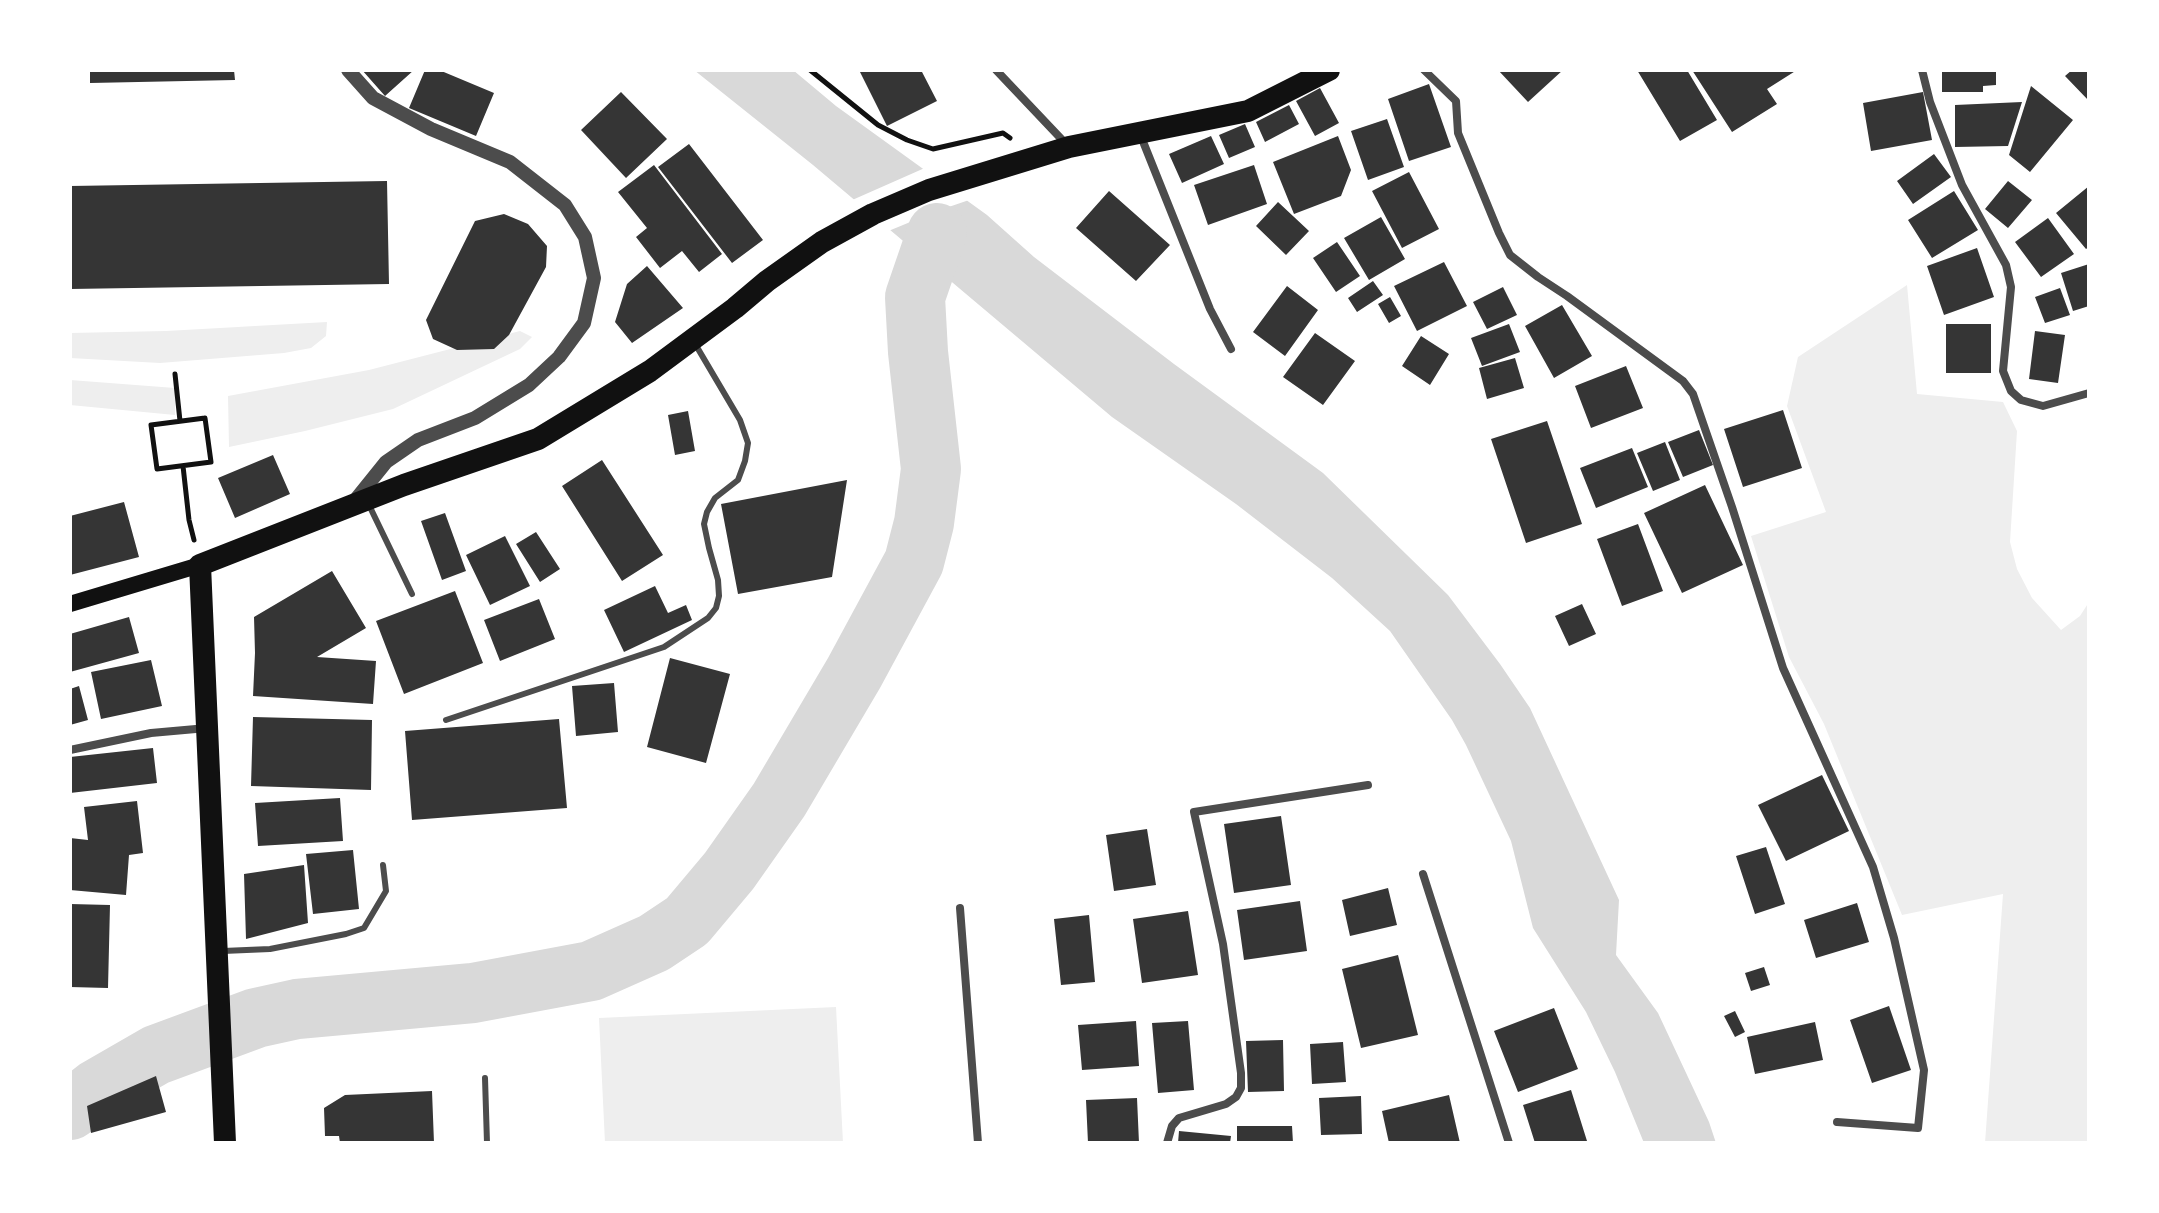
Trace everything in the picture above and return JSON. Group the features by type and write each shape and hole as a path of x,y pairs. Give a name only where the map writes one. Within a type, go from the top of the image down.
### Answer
{"highway":[{"path":"225,1143 200,565 358,503 538,439 650,371 822,242 873,214 929,190 1069,147 1248,111 1329,70"}],"main road":[{"path":"70,604 200,565"}],"street":[{"path":"348,70 373,98 431,129 510,162 565,205 585,237 594,278 584,323 559,357 529,385 475,418 418,440 386,462 358,503"},
{"path":"996,70 1069,147"},
{"path":"1424,70 1456,101 1458,133 1510,255 1683,381 1693,394 1783,668 1873,867 1894,938 1924,1070 1918,1128 1837,1122"},
{"path":"1922,70 1930,102 1962,185 2006,265 2011,287 2003,371 2011,391 2021,400 2043,406 2089,393"},
{"path":"1139,133 1210,309 1231,349"},
{"path":"70,750 151,733 207,728"},
{"path":"1167,1143 1172,1126 1179,1118 1226,1104 1236,1097 1241,1088 1223,944 1194,812 1368,785"},
{"path":"1423,874 1509,1143"},
{"path":"960,908 978,1143"}],"lane":[{"path":"446,720 664,647 708,618 716,608 718,580 704,524 715,498 738,480 748,443 740,420 693,340"},
{"path":"358,503 412,594"},
{"path":"216,956 270,949 364,928 386,891 383,865"},
{"path":"485,1078 487,1143"}],"path":[{"path":"810,70 878,125 907,140 933,149 1003,133 1037,156"},
{"path":"175,374 180,421"},
{"path":"205,418 211,462 183,466 157,469 151,425 205,418"},
{"path":"183,466 189,520 200,565"}],"shaded area":[{"path":"694,70 793,70 836,106 987,215 1034,257 1174,364 1323,473 1448,595 1530,708 1619,900 1616,955 1658,1013 1716,1143 1644,1143 1586,1012 1533,928 1511,841 1466,745 1390,631 1332,578 1236,504 1112,417 813,165"},
{"path":"1907,285 1917,394 2003,402 2017,431 2010,542 2017,569 2032,598 2061,630 2080,616 2089,602 2089,1143 1985,1143 2003,894 1902,915 1824,724 1789,657 1751,536 1826,512 1787,406 1798,357"},
{"path":"327,322 326,336 311,348 284,353 160,363 70,358 70,333"},
{"path":"520,331 532,337 520,349 393,409 229,447 228,396 369,370"},
{"path":"70,380 175,388 175,415 70,405"},
{"path":"836,1007 843,1143 605,1143 599,1018"}],"pier":[{"path":"927,167 972,199 886,232 850,201"}],"building":[{"path":"90,70 234,70 235,80 90,83"},
{"path":"362,70 414,70 385,96"},
{"path":"425,70 439,70 494,93 476,136 409,108"},
{"path":"859,70 921,70 937,101 887,126"},
{"path":"1498,70 1563,70 1528,102"},
{"path":"1637,70 1687,70 1717,120 1680,141"},
{"path":"1692,70 1797,70 1767,89 1777,104 1732,132"},
{"path":"1942,70 1996,70 1996,85 1983,86 1983,92 1942,92"},
{"path":"2072,70 2089,70 2089,101 2065,76"},
{"path":"1429,84 1451,147 1409,161 1388,99"},
{"path":"2031,86 2073,120 2030,172 2009,155"},
{"path":"1320,88 1339,123 1315,136 1296,101"},
{"path":"621,92 667,139 626,178 581,130"},
{"path":"1923,92 1932,140 1871,151 1863,103"},
{"path":"2022,102 2008,146 1955,147 1955,105"},
{"path":"1289,105 1299,124 1265,142 1256,122"},
{"path":"1387,119 1404,167 1368,180 1351,131"},
{"path":"1245,124 1255,147 1229,158 1219,135"},
{"path":"1211,136 1224,164 1182,183 1169,154"},
{"path":"1338,136 1351,170 1341,196 1294,214 1273,162"},
{"path":"689,144 763,240 732,263 658,167"},
{"path":"1934,154 1951,177 1913,204 1897,181"},
{"path":"654,165 722,254 699,272 682,251 660,268 636,237 647,228 618,192"},
{"path":"1254,165 1267,204 1208,225 1194,185"},
{"path":"1409,172 1439,229 1402,248 1372,191"},
{"path":"387,181 389,284 70,289 70,186"},
{"path":"2008,181 2032,200 2008,228 1985,209"},
{"path":"2089,186 2089,247 2086,249 2056,213"},
{"path":"1109,191 1170,245 1136,281 1076,228"},
{"path":"1954,191 1978,230 1932,258 1908,220"},
{"path":"1278,202 1309,231 1286,255 1256,226"},
{"path":"504,214 528,224 547,246 546,267 509,335 494,349 457,350 433,339 426,320 475,221"},
{"path":"1381,217 1405,259 1369,280 1344,238"},
{"path":"2048,218 2074,254 2041,277 2015,242"},
{"path":"1337,242 1360,276 1336,292 1313,258"},
{"path":"1977,248 1994,297 1944,315 1927,266"},
{"path":"1444,262 1467,306 1417,331 1394,286"},
{"path":"2089,264 2089,306 2073,311 2061,273"},
{"path":"647,266 683,308 632,343 615,322 627,284"},
{"path":"1373,281 1383,295 1357,312 1348,298"},
{"path":"1287,286 1318,310 1285,356 1253,332"},
{"path":"1503,287 1517,315 1487,329 1473,302"},
{"path":"2060,288 2070,315 2045,323 2035,297"},
{"path":"1390,297 1401,316 1389,323 1378,304"},
{"path":"1562,305 1592,356 1554,378 1525,326"},
{"path":"1509,324 1520,352 1482,366 1471,338"},
{"path":"1946,324 1991,324 1991,373 1946,373"},
{"path":"2035,331 2065,335 2058,383 2029,379"},
{"path":"1315,333 1355,361 1323,405 1283,377"},
{"path":"1421,336 1449,354 1430,385 1402,366"},
{"path":"1515,358 1524,388 1487,399 1479,368"},
{"path":"1626,366 1643,408 1591,428 1575,386"},
{"path":"1783,410 1802,468 1743,487 1724,429"},
{"path":"688,411 695,451 675,455 668,415"},
{"path":"1547,421 1582,524 1526,543 1491,439"},
{"path":"1699,430 1713,465 1683,477 1668,442"},
{"path":"1665,442 1680,480 1653,491 1637,453"},
{"path":"1632,448 1648,487 1596,508 1580,468"},
{"path":"273,455 290,494 235,518 218,478"},
{"path":"602,460 663,555 622,581 562,486"},
{"path":"847,480 832,577 738,594 721,504"},
{"path":"1705,485 1743,565 1682,593 1644,513"},
{"path":"124,502 139,557 70,575 70,516"},
{"path":"445,513 466,571 442,580 421,521"},
{"path":"1638,524 1663,591 1622,606 1597,539"},
{"path":"536,532 560,569 540,582 516,544"},
{"path":"505,536 530,586 490,605 466,555"},
{"path":"332,571 366,628 317,657 376,661 373,704 253,696 254,617"},
{"path":"655,586 668,613 686,605 692,620 624,652 604,610"},
{"path":"455,591 483,663 404,694 376,621"},
{"path":"539,599 555,639 500,661 484,620"},
{"path":"1582,604 1596,634 1569,646 1555,616"},
{"path":"129,617 139,653 70,672 70,634"},
{"path":"670,658 730,674 706,763 647,747"},
{"path":"151,660 162,706 101,719 91,672"},
{"path":"614,683 618,732 576,736 572,686"},
{"path":"79,686 88,720 70,725 70,689"},
{"path":"253,717 372,720 371,790 251,786"},
{"path":"559,719 567,808 412,820 405,731"},
{"path":"153,748 157,783 70,793 70,757"},
{"path":"1822,775 1849,831 1786,861 1758,805"},
{"path":"340,798 343,841 258,846 255,803"},
{"path":"137,801 143,853 129,855 126,895 70,890 70,838 88,840 84,807"},
{"path":"1281,816 1291,885 1234,893 1224,824"},
{"path":"1147,829 1156,885 1114,891 1106,835"},
{"path":"1766,847 1785,904 1755,914 1736,856"},
{"path":"353,850 359,909 313,914 306,854"},
{"path":"304,865 308,923 246,939 244,874"},
{"path":"1388,888 1397,925 1350,936 1342,900"},
{"path":"1300,901 1307,951 1244,960 1237,910"},
{"path":"1857,903 1869,942 1816,958 1804,920"},
{"path":"70,904 110,905 108,988 70,987"},
{"path":"1188,911 1198,975 1142,983 1133,919"},
{"path":"1089,915 1095,982 1061,985 1054,919"},
{"path":"1398,955 1418,1035 1361,1048 1342,969"},
{"path":"1764,967 1770,985 1751,991 1745,973"},
{"path":"1889,1006 1911,1070 1872,1083 1850,1020"},
{"path":"1554,1008 1578,1069 1518,1092 1494,1031"},
{"path":"1735,1011 1745,1032 1735,1037 1724,1016"},
{"path":"1136,1021 1139,1066 1082,1070 1078,1025"},
{"path":"1188,1021 1194,1090 1158,1093 1152,1023"},
{"path":"1815,1022 1823,1060 1755,1074 1747,1037"},
{"path":"1283,1040 1284,1091 1248,1092 1246,1041"},
{"path":"1343,1042 1346,1082 1312,1084 1310,1044"},
{"path":"156,1076 166,1112 91,1133 87,1106"},
{"path":"1571,1090 1587,1141 1535,1143 1523,1105"},
{"path":"432,1091 434,1143 340,1143 339,1136 325,1136 324,1108 345,1095"},
{"path":"1449,1095 1460,1143 1389,1143 1382,1111"},
{"path":"1361,1096 1362,1134 1321,1135 1319,1098"},
{"path":"1137,1098 1139,1143 1088,1143 1086,1100"},
{"path":"1237,1126 1292,1126 1293,1143 1237,1143"},
{"path":"1179,1131 1231,1136 1230,1143 1178,1143"}],"waterway":[{"path":"70,1110 97,1089 156,1055 256,1018 297,1009 473,993 591,971 654,943 687,921 729,871 779,800 854,673 914,562 924,523 931,469 915,297 937,233"}]}
